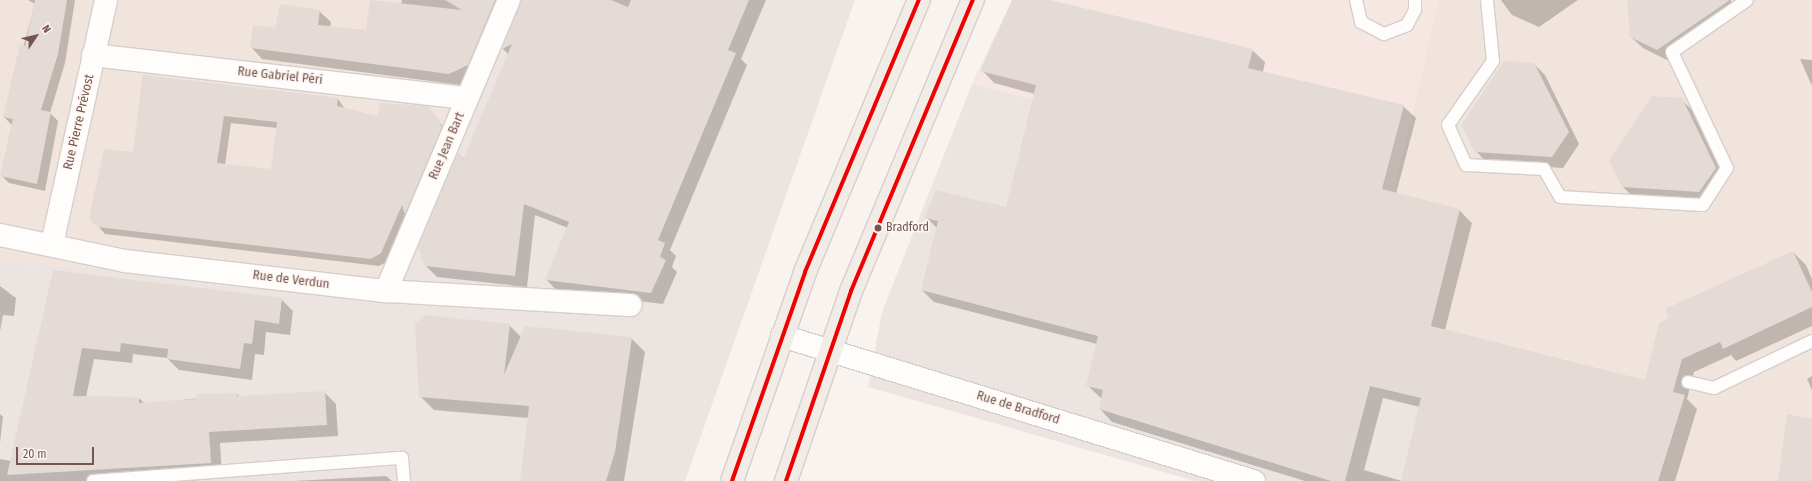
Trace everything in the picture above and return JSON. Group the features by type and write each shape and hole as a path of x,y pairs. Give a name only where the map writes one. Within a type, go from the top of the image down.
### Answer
{"main road":[{"path":"732,481 805,272 920,0"},
{"path":"786,481 831,351 889,197 973,0"}],"street":[{"name":"Rue Pierre Prévost","path":"52,244 106,0"},
{"name":"Rue Jean Bart","path":"386,291 509,0"},
{"name":"Rue Gabriel Péri","path":"94,55 468,98"},
{"name":"Rue de Verdun","path":"0,235 52,244 125,262 386,291 631,305"},
{"name":"Rue de Bradford","path":"782,336 1254,481"}],"lane":[{"path":"1356,0 1362,22 1384,34 1407,25 1415,10 1415,0"},
{"path":"1487,0 1493,61 1448,125 1466,165 1544,169 1560,197 1703,205 1727,168 1672,52 1747,0"},
{"path":"1688,382 1714,388 1812,342"},
{"path":"93,481 402,458 404,481"}],"shaded area":[{"path":"0,0 518,0 403,281 0,263"},
{"path":"518,0 855,0 685,481 0,481 0,263 402,281"},
{"path":"1012,0 1439,0 1393,192 972,84"},
{"path":"1439,0 1812,0 1812,481 1658,481 1684,395 1621,378 1622,374 1431,324 1393,192"},
{"path":"972,84 1460,209 1432,324 1622,374 1621,378 1685,395 1658,481 1195,481 868,387 882,312"}],"building":[{"path":"35,0 67,0 58,54 41,110 51,112 37,184 0,176 13,119 3,117 20,44 25,46"},
{"path":"370,0 462,10 445,0 495,0 468,65 449,74 250,48 253,25 275,28 280,4 320,10 318,25 366,30"},
{"path":"521,0 611,0 628,7 631,0 749,0 728,50 736,53 658,240 665,243 660,257 666,260 651,293 545,280 569,222 524,204 515,276 425,266 418,248 458,152 463,159 512,44 502,49"},
{"path":"1012,0 1050,0 1253,49 1248,68 1404,105 1382,189 1460,209 1431,326 1645,380 1659,323 1669,318 1665,309 1793,251 1812,292 1812,307 1723,349 1720,342 1682,359 1673,392 1685,395 1658,481 1401,481 1421,398 1370,386 1345,481 1331,481 1099,409 1103,390 1086,386 1098,336 921,290 938,221 925,218 936,190 1006,207 1036,85 980,71"},
{"path":"1627,0 1730,0 1657,50 1630,37"},
{"path":"1504,61 1534,63 1569,132 1552,157 1475,152 1461,125"},
{"path":"143,75 338,98 337,106 378,116 380,103 429,106 442,127 405,214 402,205 381,253 371,259 97,227 89,218 104,149 133,152","holes":["224,116 277,122 271,169 217,163"]},
{"path":"1652,96 1682,98 1716,168 1699,192 1622,187 1609,160"},
{"path":"53,270 282,298 279,324 255,320 252,344 244,343 240,369 167,359 168,349 121,343 120,352 82,348 73,396 139,397 139,403 196,399 197,394 237,393 237,396 325,391 327,425 209,432 211,463 7,475"},
{"path":"425,315 510,324 504,375 525,326 632,337 615,452 606,481 520,481 529,406 419,397 415,324"},
{"path":"1787,414 1812,419 1812,481 1778,481"}],"transit line":[{"path":"732,481 805,272 919,0"},
{"path":"786,481 851,291 973,0"}],"place":[{"name":"Bradford","path":"878,228"}]}
